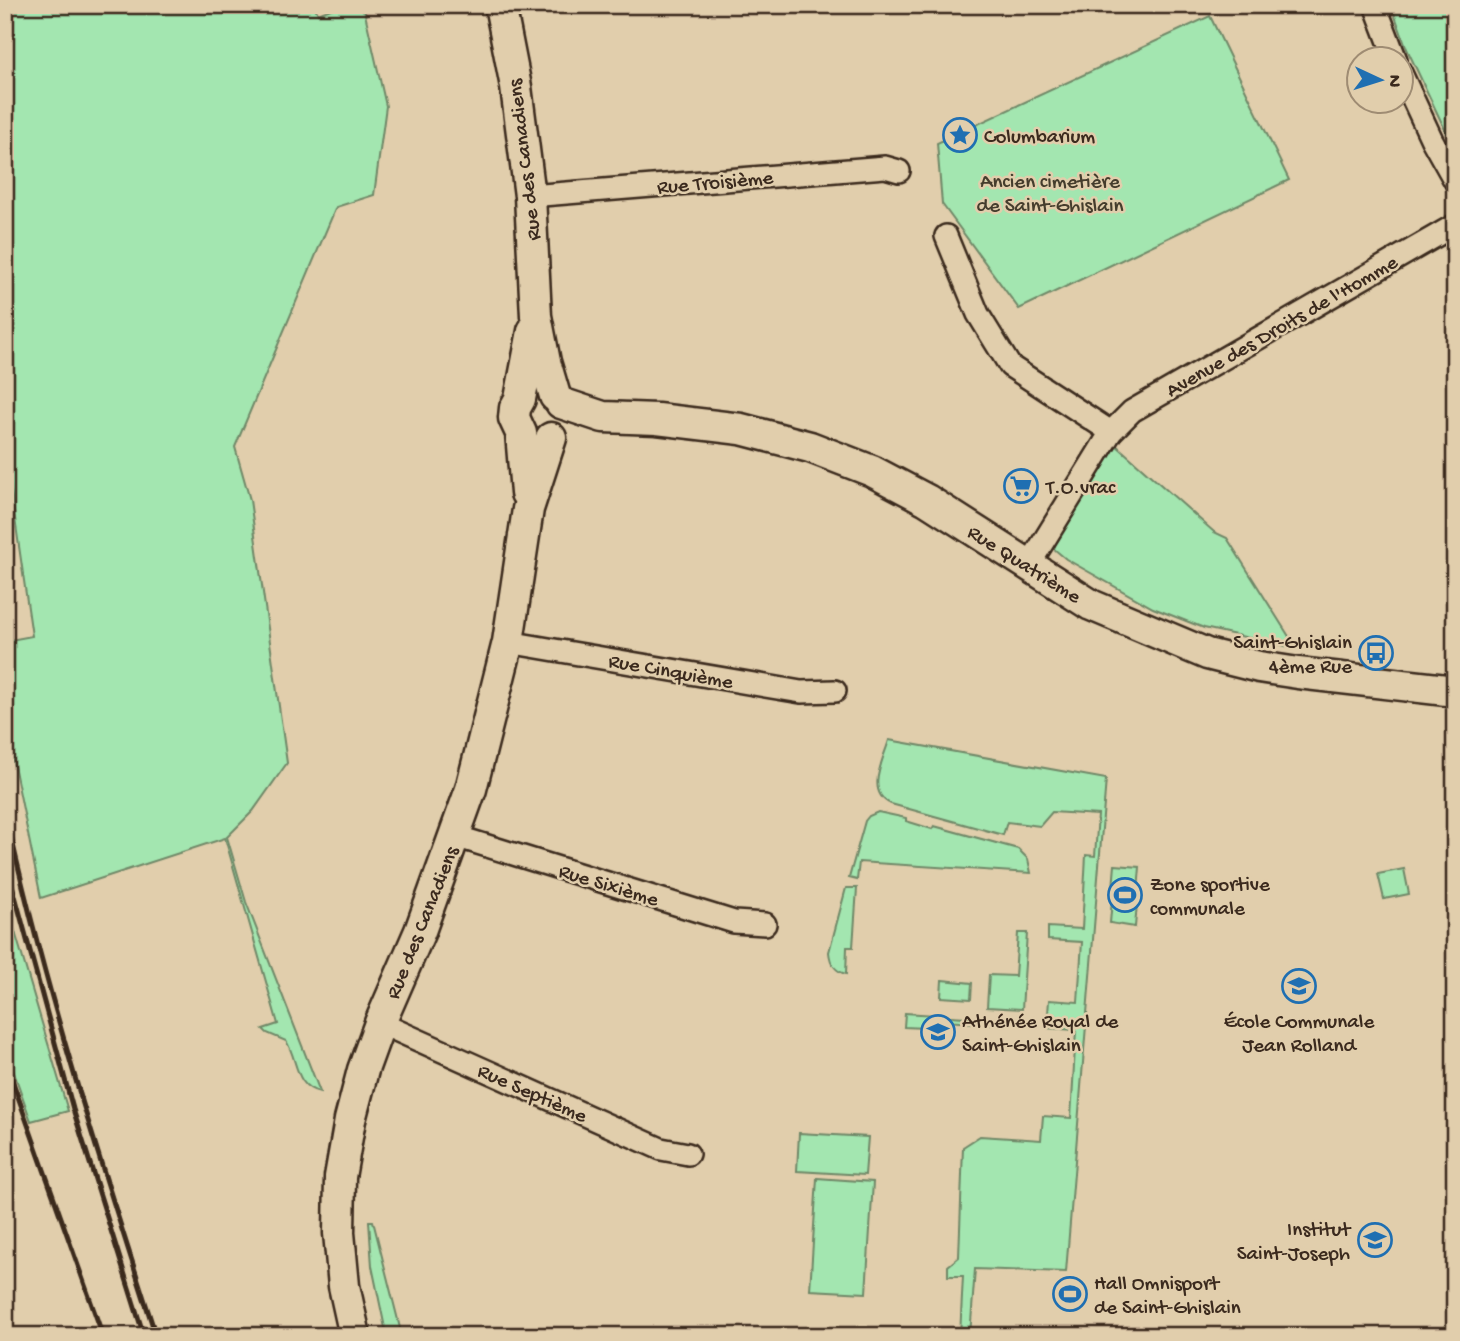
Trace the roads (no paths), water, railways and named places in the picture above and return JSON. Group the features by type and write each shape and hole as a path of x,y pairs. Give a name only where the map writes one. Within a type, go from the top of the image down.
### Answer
{"street":[{"name":"Rue des Canadiens","path":"355,1336 341,1260 340,1177 350,1120 363,1070 380,1023 421,931 485,740 508,642 527,509 557,417 536,316 530,196 516,88 500,5"},
{"path":"1375,5 1390,46"},
{"path":"1414,100 1455,181"},
{"name":"Rue Troisième","path":"530,196 886,167 900,171"},
{"name":"Avenue des Droits de l'Homme","path":"1029,565 1111,432 1132,411 1455,225"},
{"path":"946,236 978,314 1010,366 1111,432"},
{"name":"Rue des Canadiens","path":"527,509 521,433 514,418 536,316"},
{"path":"520,399 536,391 546,391 557,417 536,441 521,433"},
{"name":"Rue Quatrième","path":"557,417 657,419 741,429 810,447 873,471 919,495 1091,605 1207,654 1258,667 1298,673 1455,691"},
{"name":"Rue Cinquième","path":"508,642 801,692 835,691"},
{"name":"Rue Sixième","path":"455,836 734,922 765,924"},
{"name":"Rue Septième","path":"380,1023 661,1149 688,1154"}],"railway":[{"path":"5,809 55,1009 156,1336"},
{"path":"5,859 73,1109 144,1336"},
{"path":"5,1060 103,1336"}],"place":[{"name":"Columbarium","path":"960,135"},
{"name":"T.O.vrac","path":"1021,486"},
{"name":"Saint-Ghislain 4ème Rue","path":"1376,653"},
{"name":"Zone sportive communale","path":"1125,895"},
{"name":"École Communale Jean Rolland","path":"1299,986"},
{"name":"Athénée Royal de Saint-Ghislain","path":"938,1032"},
{"name":"Institut Saint-Joseph","path":"1375,1240"},
{"name":"Hall Omnisport de Saint-Ghislain","path":"1070,1294"}],"park label":[{"name":"Ancien cimetière de Saint-Ghislain","path":"1050,192"}]}
